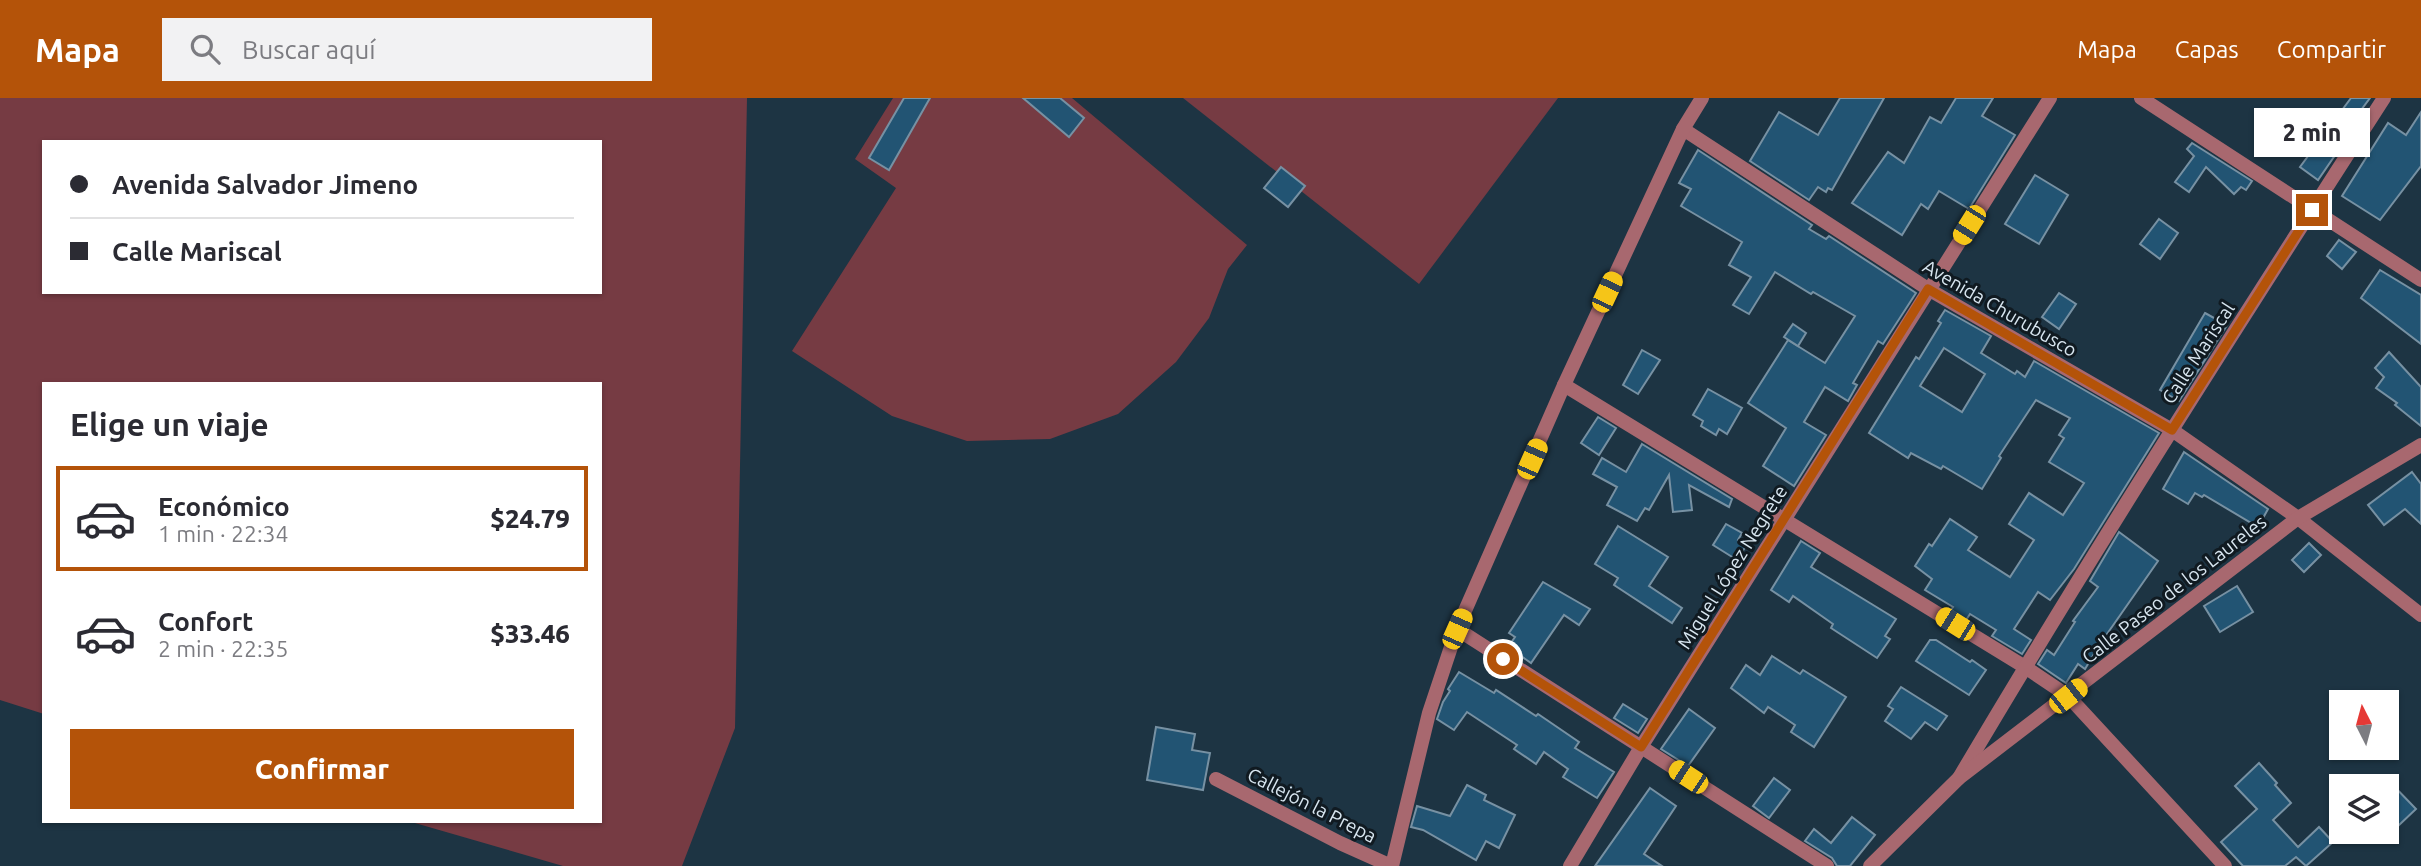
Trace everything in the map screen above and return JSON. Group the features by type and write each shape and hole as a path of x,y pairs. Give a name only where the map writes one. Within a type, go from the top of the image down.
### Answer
{"street":[{"path":"1391,866 1426,724 1457,629 1564,385 1683,129 1702,98"},
{"name":"Miguel López Negrete","path":"1570,866 1641,747 2050,98"},
{"path":"2141,98 2421,280"},
{"name":"Calle Mariscal","path":"1959,778 2172,430 2385,98"},
{"name":"Avenida Churubusco","path":"1683,129 1928,289 2172,430 2298,518 2421,615"},
{"path":"1564,385 2068,696 2225,866"},
{"name":"Calle Paseo de los Laureles","path":"1870,866 1959,778 2298,518 2421,445"},
{"path":"1457,629 1827,866"},
{"name":"Callejón la Prepa","path":"1216,779 1340,843 1391,866"}],"shaded area":[{"path":"0,98 747,98 735,728 682,866 563,866 415,823 602,823 602,382 42,382 42,713 0,700"},
{"path":"893,98 1072,98 1247,245 1228,269 1209,318 1176,362 1118,414 1050,439 967,441 892,416 792,351 896,188 855,159"},
{"path":"1183,98 1558,98 1419,284"}],"building":[{"path":"904,98 930,98 889,170 869,158"},
{"path":"1023,98 1060,98 1084,118 1069,137"},
{"path":"1840,98 1884,98 1832,190 1828,188 1826,192 1818,187 1809,200 1750,161 1779,112 1818,135"},
{"path":"1956,98 1993,98 1982,116 2015,135 1969,209 1939,191 1928,209 1921,204 1902,235 1852,203 1888,152 1904,163 1930,117 1941,123"},
{"path":"2351,98 2370,98 2347,129 2351,132 2318,180 2300,167"},
{"path":"2421,112 2421,166 2380,220 2342,196 2388,123 2406,135"},
{"path":"2192,143 2252,181 2246,190 2241,187 2234,194 2206,167 2189,192 2175,182 2194,156 2187,149"},
{"path":"1698,150 1812,225 1809,229 1826,239 1829,236 1916,293 1883,344 1878,341 1853,383 1857,385 1848,401 1825,387 1804,422 1826,435 1794,486 1763,466 1786,428 1748,403 1788,340 1825,363 1855,316 1775,272 1749,314 1733,305 1751,277 1729,265 1742,242 1681,206 1691,189 1679,183"},
{"path":"1281,167 1305,186 1288,207 1264,188"},
{"path":"2035,175 2068,195 2039,244 2005,224"},
{"path":"2159,219 2178,233 2160,259 2140,244"},
{"path":"2339,240 2356,252 2342,269 2327,256"},
{"path":"2380,270 2421,295 2421,344 2361,298"},
{"path":"2059,293 2076,304 2059,329 2042,317"},
{"path":"1945,310 1991,336 1981,353 2015,374 2017,371 2025,377 2034,361 2159,433 2074,569 2050,600 2038,592 2014,629 2031,640 2022,654 1992,636 1996,630 1970,614 1966,620 1951,610 1953,607 1925,590 1932,579 1915,566 1950,519 1977,537 1968,550 2010,577 2034,540 2009,524 2029,493 2063,515 2084,483 2049,462 2064,438 2059,435 2070,418 2036,400 1999,456 2001,458 1982,489 1943,466 1941,469 1911,453 1908,458 1869,433 1916,357 1919,359 1941,323 1938,321","holes":["1944,348 1985,374 1962,412 1920,386"]},
{"path":"2205,313 2227,325 2179,401 2160,390"},
{"path":"1793,324 1806,333 1798,346 1784,337"},
{"path":"1642,350 1660,360 1638,394 1623,385"},
{"path":"2389,352 2421,387 2421,426 2376,388 2384,377 2375,368"},
{"path":"1708,389 1742,408 1727,434 1719,429 1716,435 1701,426 1703,421 1693,415"},
{"path":"1598,417 1616,428 1599,455 1581,443"},
{"path":"1642,444 1732,499 1729,507 1689,485 1692,510 1673,512 1669,475 1649,510 1645,508 1637,521 1607,505 1617,487 1593,474 1602,458 1626,472"},
{"path":"2184,452 2268,509 2258,527 2204,495 2202,497 2195,493 2188,504 2163,489"},
{"path":"2412,472 2421,484 2421,524 2405,509 2384,525 2368,505"},
{"path":"1726,524 1742,533 1738,540 1746,546 1737,560 1713,545"},
{"path":"1618,526 1668,557 1649,586 1682,608 1672,623 1614,585 1618,578 1595,564"},
{"path":"2119,532 2158,561 2085,669 2078,664 2066,683 2038,664 2047,650 2054,655 2075,622 2073,621 2098,587 2090,581"},
{"path":"1801,541 1820,553 1811,567 1896,619 1885,636 1890,639 1877,658 1831,628 1833,624 1793,596 1789,602 1771,590"},
{"path":"2309,543 2321,555 2304,572 2292,560"},
{"path":"1543,582 1590,609 1579,625 1564,615 1531,663 1508,647 1515,637 1509,633"},
{"path":"2237,586 2253,612 2220,632 2204,606"},
{"path":"1930,640 1936,640 1986,670 1969,695 1916,661"},
{"path":"1772,656 1800,674 1803,670 1846,697 1814,747 1791,732 1795,725 1768,707 1764,713 1731,688 1746,665 1760,675"},
{"path":"1459,672 1494,693 1496,690 1536,716 1538,714 1579,742 1575,748 1614,772 1597,798 1563,777 1568,769 1544,752 1536,764 1514,749 1517,745 1467,712 1454,730 1437,719 1450,691 1448,689"},
{"path":"1901,687 1947,716 1937,730 1925,722 1911,739 1885,721 1893,709 1888,706"},
{"path":"1623,704 1647,719 1638,733 1614,718"},
{"path":"1689,709 1715,728 1688,766 1661,749"},
{"path":"1156,727 1195,734 1192,750 1210,753 1203,790 1147,780"},
{"path":"2259,763 2291,803 2273,820 2298,847 2319,827 2329,838 2331,844 2306,866 2296,857 2285,866 2243,866 2221,842 2257,809 2235,786"},
{"path":"1774,778 1790,790 1769,818 1753,806"},
{"path":"1467,785 1486,795 1484,800 1515,815 1499,848 1486,841 1476,860 1423,830 1411,827 1417,806 1450,816"},
{"path":"1650,788 1676,806 1644,854 1662,866 1595,866"},
{"path":"2399,791 2416,809 2399,825"},
{"path":"1852,817 1875,835 1850,866 1837,866 1832,858 1805,841 1814,829 1831,843"}],"route":[{"path":"1503,659 1641,747 1928,289 2172,430 2312,210"}]}
